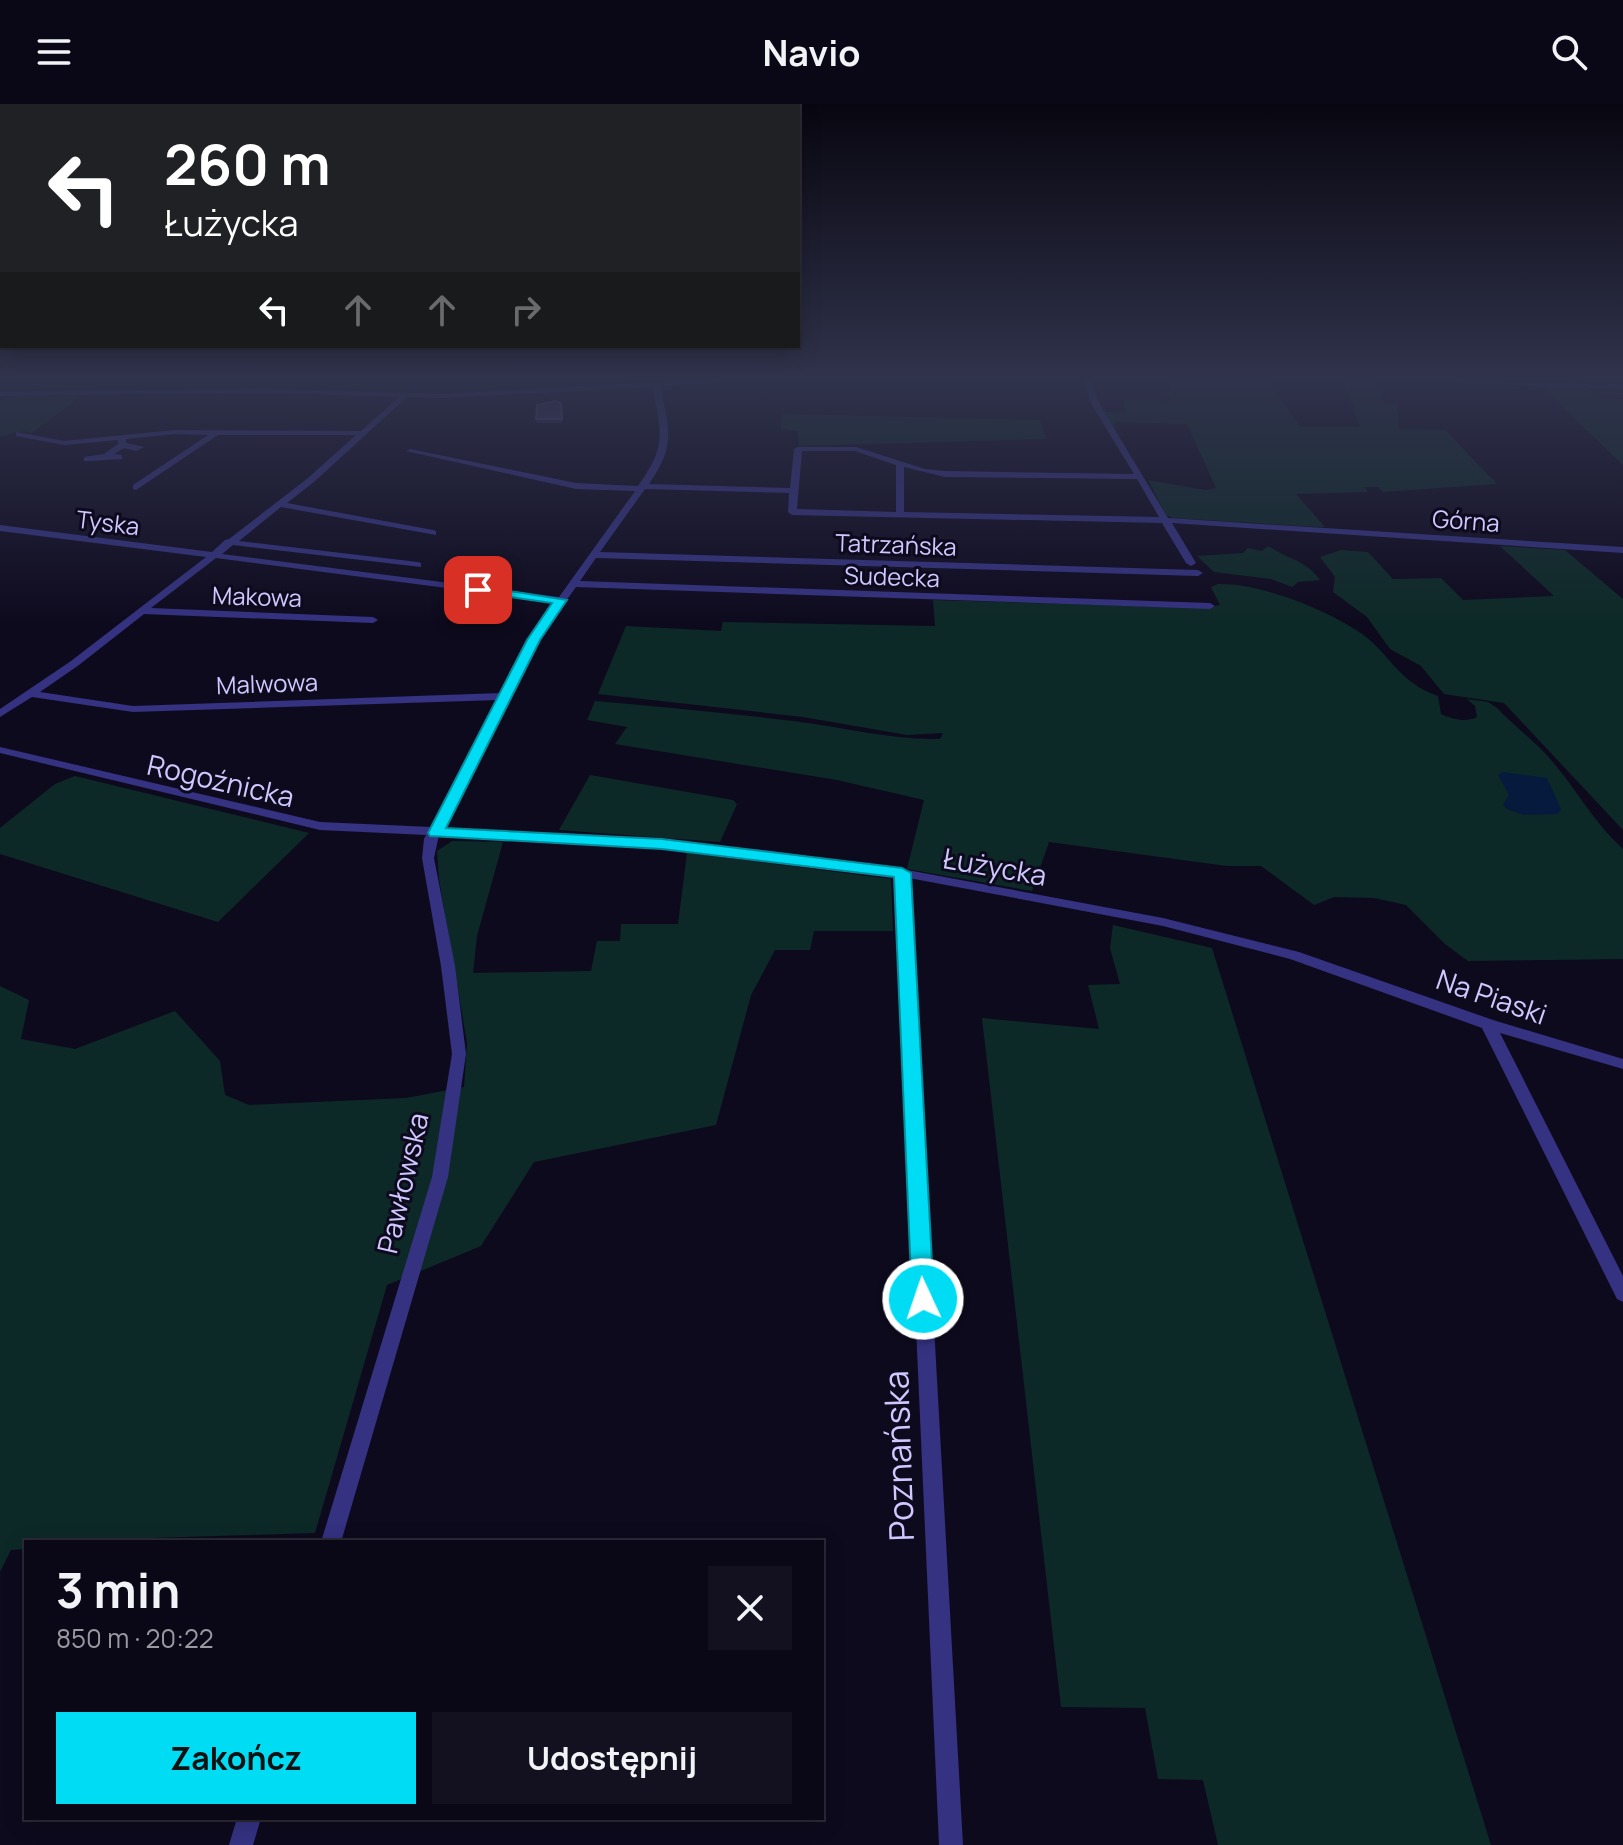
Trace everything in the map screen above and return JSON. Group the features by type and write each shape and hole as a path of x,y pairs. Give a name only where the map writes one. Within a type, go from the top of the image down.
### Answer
{"street":[{"path":"136,487 176,460"},
{"path":"0,714 140,611 330,460"},
{"path":"454,460 576,486 794,491 797,460"},
{"name":"Pawłowska","path":"332,1540 440,1177 459,1054 448,966 428,858 429,844 533,640 660,460"},
{"path":"882,460 900,468 945,474 1139,477"},
{"path":"1129,460 1191,563"},
{"path":"900,468 900,514"},
{"name":"Górna","path":"794,491 792,512 1163,520 1623,550"},
{"path":"278,504 433,533"},
{"name":"Tyska","path":"3,531 560,600"},
{"path":"228,542 418,565"},
{"name":"Tatrzańska","path":"593,555 1198,573"},
{"name":"Sudecka","path":"572,584 1210,606"},
{"name":"Makowa","path":"140,611 373,620"},
{"name":"Malwowa","path":"31,694 133,709 505,696"},
{"name":"Rogoźnicka","path":"0,750 300,823 436,833"},
{"name":"Łużycka","path":"436,833 662,844 902,873 1193,928 1346,972"},
{"name":"Poznańska","path":"902,873 951,1845"},
{"name":"Na Piaski","path":"1346,972 1488,1024 1623,1064"},
{"path":"1488,1024 1623,1294"},
{"path":"241,1845 248,1820"}],"green space":[{"path":"1203,460 1474,460 1497,484 1383,492 1378,487 1364,487 1368,492 1296,494 1325,527 1173,518 1166,515 1148,480 1206,490 1216,488"},
{"path":"1268,546 1302,564 1320,580 1298,582 1292,587 1271,579 1214,572 1197,556 1243,553 1248,548 1262,551"},
{"path":"1500,546 1565,550 1623,599 1623,830 1504,703 1444,694 1421,666 1390,649 1367,617 1333,592 1335,577 1320,557 1341,550 1368,552 1393,579 1441,578 1463,600 1554,596"},
{"path":"1218,584 1273,593 1312,607 1348,625 1372,642 1404,676 1438,696 1441,714 1459,720 1477,717 1475,706 1467,699 1488,702 1497,708 1552,761 1603,829 1623,849 1623,959 1468,961 1445,944 1406,905 1374,898 1334,897 1314,905 1261,866 1227,866 1049,842 1032,891 907,869 924,800 837,780 615,744 627,727 587,720 595,701 940,739 943,733 907,735 803,717 598,694 626,626 721,631 723,622 935,626 933,600 1205,608 1220,605 1211,587"},
{"path":"590,775 733,800 737,804 720,842 559,830"},
{"path":"75,776 309,833 218,922 0,854 0,828 55,784"},
{"path":"452,841 503,842 477,936 473,973 591,971 597,941 620,941 621,924 678,924 687,853 891,879 893,931 814,931 810,950 775,950 751,995 716,1125 534,1162 481,1246 387,1285 315,1533 24,1540 24,1549 11,1550 0,1572 0,986 29,1000 21,1039 75,1049 175,1011 220,1061 225,1095 249,1105 406,1098 464,1087 467,1043 437,851"},
{"path":"1113,925 1212,948 1491,1845 1218,1845 1203,1780 1158,1779 1145,1708 1061,1707 982,1018 1099,1029 1088,985 1120,984 1110,948"}],"water":[{"path":"1503,772 1547,778 1561,809 1558,814 1524,815 1507,809 1503,805 1509,795 1498,775"}],"route":[{"path":"478,590 560,600 533,640 436,833 542,836 715,848 902,873 911,1112 923,1299"}]}
